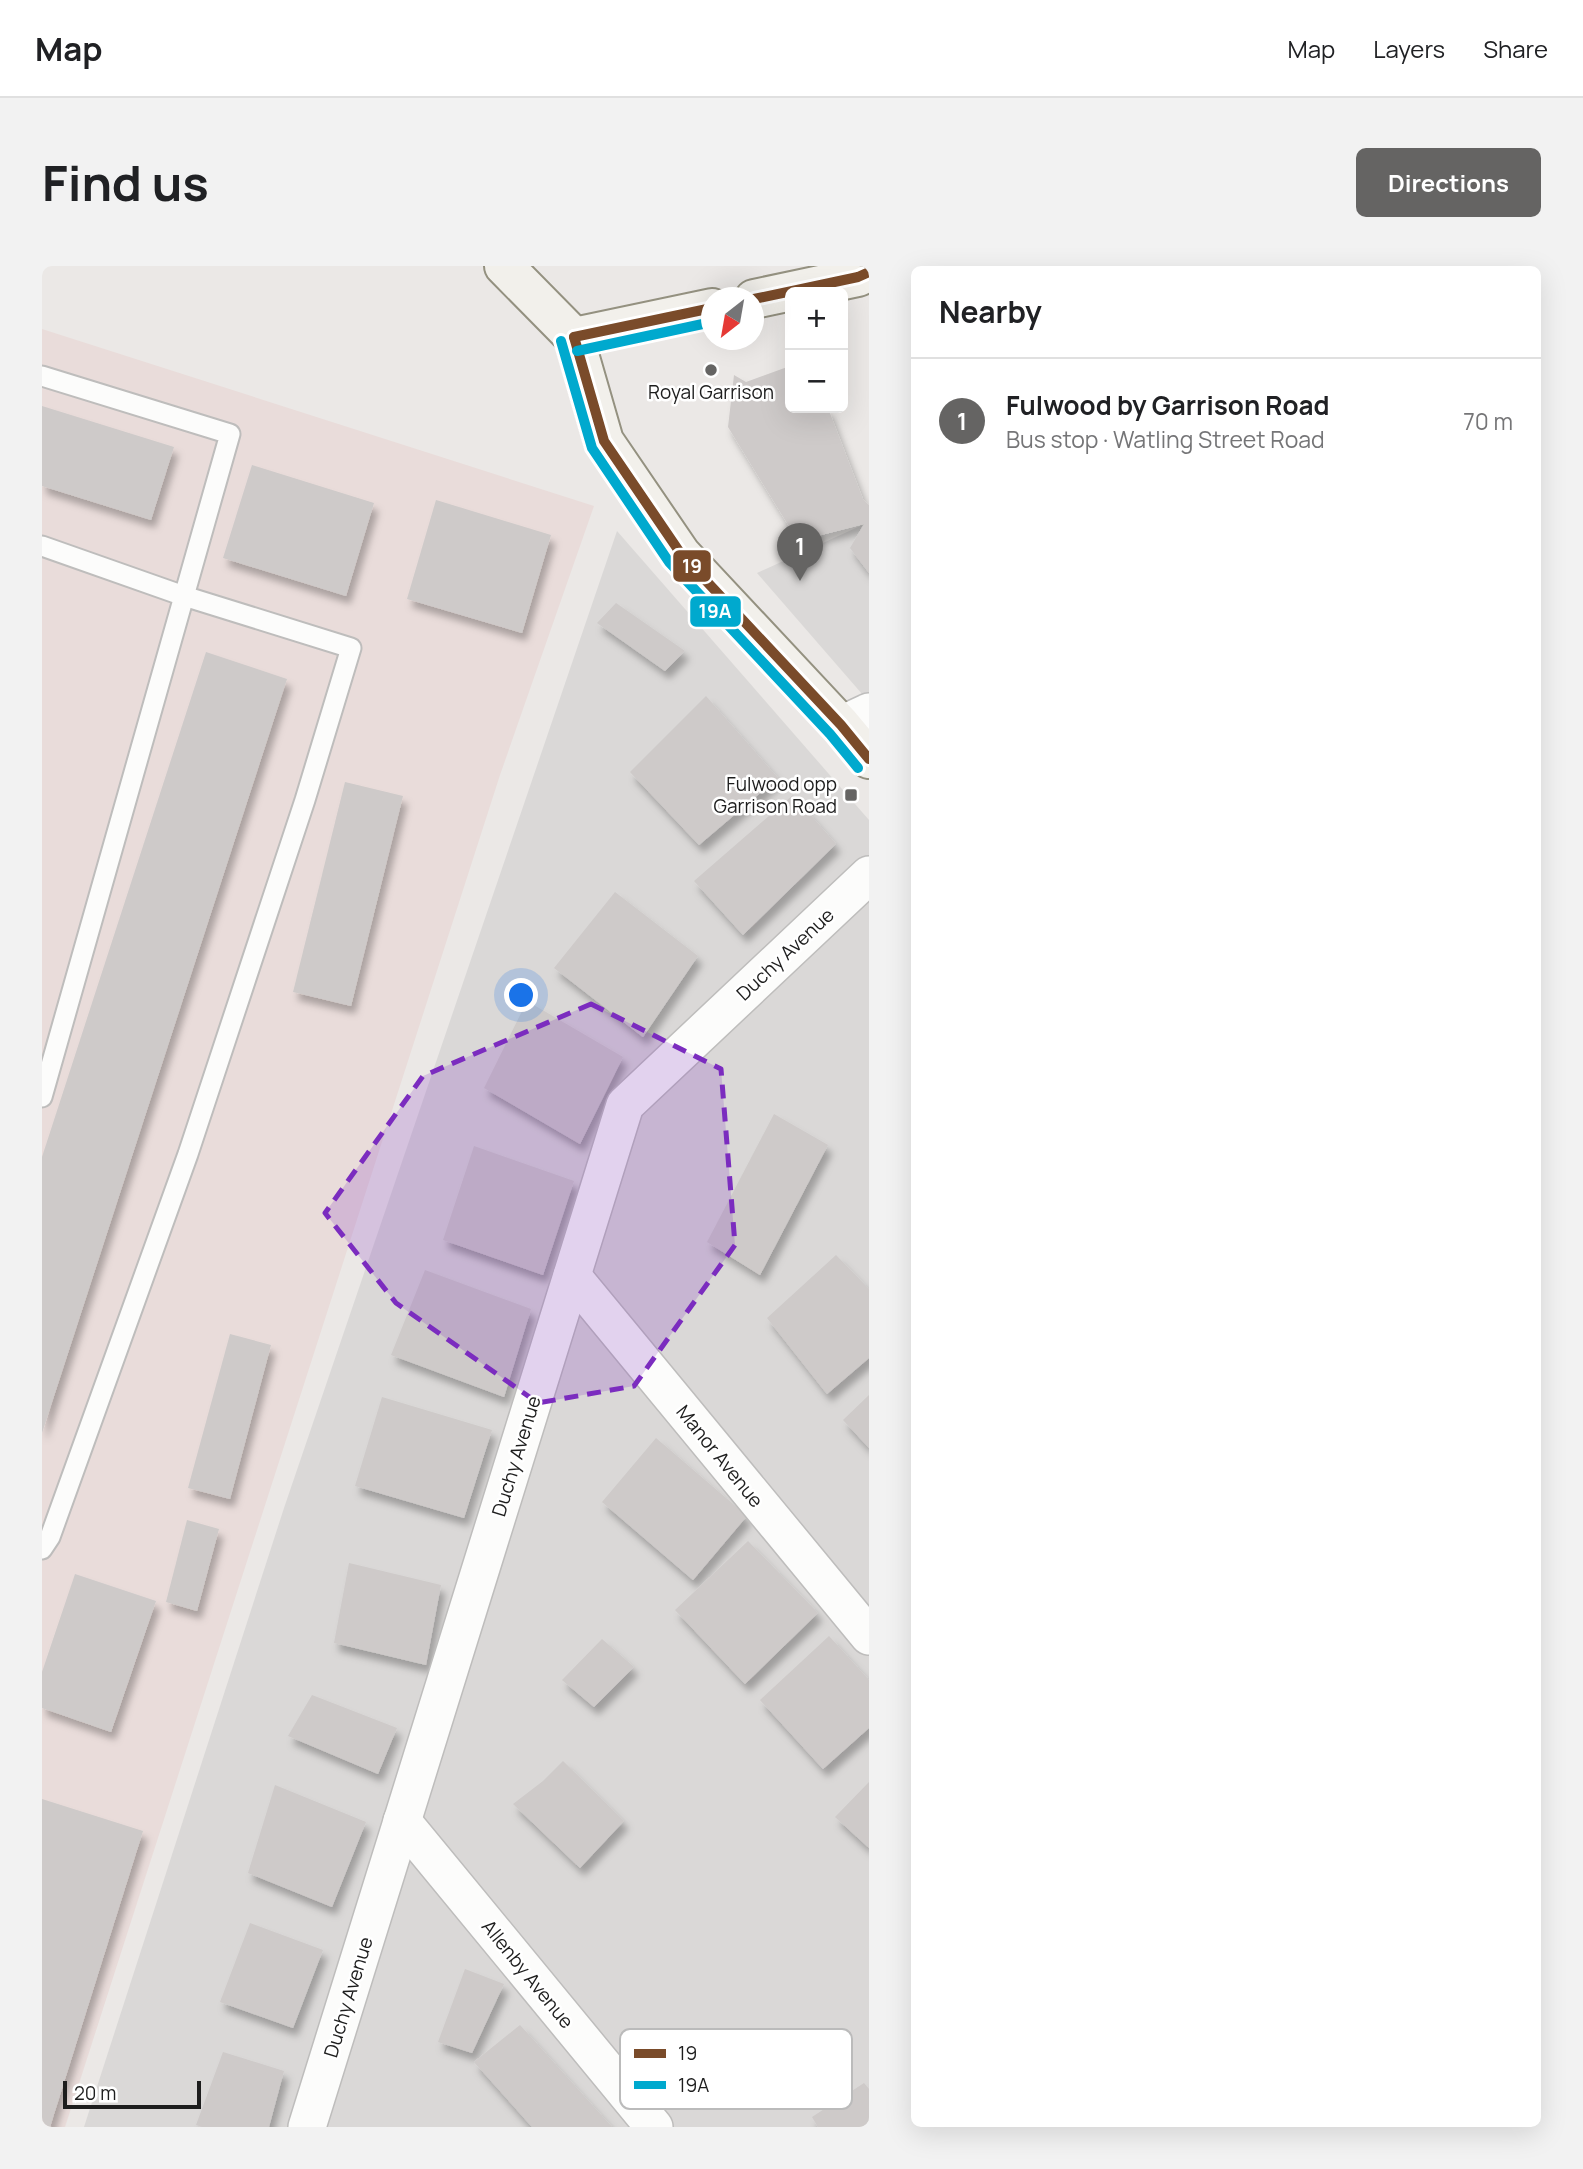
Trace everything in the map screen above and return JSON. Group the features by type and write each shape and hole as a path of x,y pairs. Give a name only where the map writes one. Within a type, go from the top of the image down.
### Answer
{"main road":[{"path":"503,266 574,337 604,441 681,554 855,719 869,759"},
{"path":"764,297 858,277 869,272"},
{"path":"574,337 701,310"}],"street":[{"name":"Duchy Avenue","path":"307,2127 625,1105 869,875"},
{"name":"Manor Avenue","path":"572,1276 869,1636"},
{"name":"Allenby Avenue","path":"402,1821 620,2086"},
{"name":"Allenby Avenue","path":"639,2109 654,2127"}],"lane":[{"path":"42,376 230,434 42,1097"},
{"path":"42,546 184,596 351,648 305,800 188,1154 50,1537 42,1549"}],"highlighted area":[{"path":"591,1004 721,1069 735,1245 634,1386 538,1403 396,1303 325,1213 423,1076"}],"shaded area":[{"path":"42,329 594,506 500,775 65,2127 42,2127"},
{"path":"869,522 869,702 757,573"},
{"path":"617,531 869,820 869,2127 84,2127 284,1508"}],"building":[{"path":"785,368 785,413 830,413 863,499 869,505 869,573 850,548 864,524 798,541 728,427 734,375 746,382"},
{"path":"42,406 174,447 151,520 42,486"},
{"path":"252,465 374,503 346,596 223,558"},
{"path":"436,500 551,535 522,633 407,599"},
{"path":"616,603 685,651 665,671 597,623"},
{"path":"206,652 287,679 42,1433 42,1157"},
{"path":"706,696 778,778 699,845 630,772"},
{"path":"345,782 403,796 351,1006 293,992"},
{"path":"793,795 836,844 743,935 694,881"},
{"path":"615,892 698,956 643,1037 554,968"},
{"path":"527,1001 623,1057 580,1144 484,1088"},
{"path":"774,1114 828,1145 760,1275 707,1242"},
{"path":"474,1146 574,1181 543,1275 443,1240"},
{"path":"836,1255 869,1289 869,1358 827,1394 767,1318"},
{"path":"425,1270 531,1309 504,1397 391,1355"},
{"path":"230,1334 271,1345 230,1499 188,1488"},
{"path":"869,1395 869,1448 843,1420"},
{"path":"382,1397 492,1430 464,1518 355,1486"},
{"path":"656,1438 747,1516 693,1580 602,1502"},
{"path":"187,1520 219,1529 197,1611 166,1602"},
{"path":"748,1541 818,1613 745,1684 675,1610"},
{"path":"349,1563 441,1585 426,1665 334,1643"},
{"path":"75,1574 156,1601 111,1732 42,1708 42,1672"},
{"path":"829,1636 869,1680 869,1728 823,1769 760,1700"},
{"path":"602,1639 634,1667 594,1707 562,1680"},
{"path":"312,1695 397,1728 378,1774 288,1736"},
{"path":"563,1761 624,1821 580,1868 513,1804 543,1781"},
{"path":"869,1782 869,1848 835,1817"},
{"path":"275,1785 366,1822 332,1907 248,1873"},
{"path":"42,1799 143,1831 50,2127 42,2127"},
{"path":"250,1923 323,1950 293,2028 220,2002"},
{"path":"465,1969 504,1984 472,2053 438,2042"},
{"path":"520,2025 612,2127 532,2127 474,2062"},
{"path":"223,2052 284,2071 269,2127 196,2125"},
{"path":"864,2083 869,2089 869,2127 818,2127 812,2117 824,2109 852,2109 852,2091"}],"transit line":[{"name":"19","path":"764,297 858,277 869,272"},
{"name":"19","path":"574,337 701,310"},
{"name":"19A","path":"577,351 701,324"},
{"name":"19","path":"574,337 604,441 681,554 841,725 869,759"},
{"name":"19A","path":"561,341 592,448 669,562 830,734 858,768"}],"place":[{"name":"Royal Garrison","path":"711,370"},
{"name":"Fulwood by Garrison Road","path":"800,581"},
{"name":"Fulwood opp Garrison Road","path":"851,795"}]}
